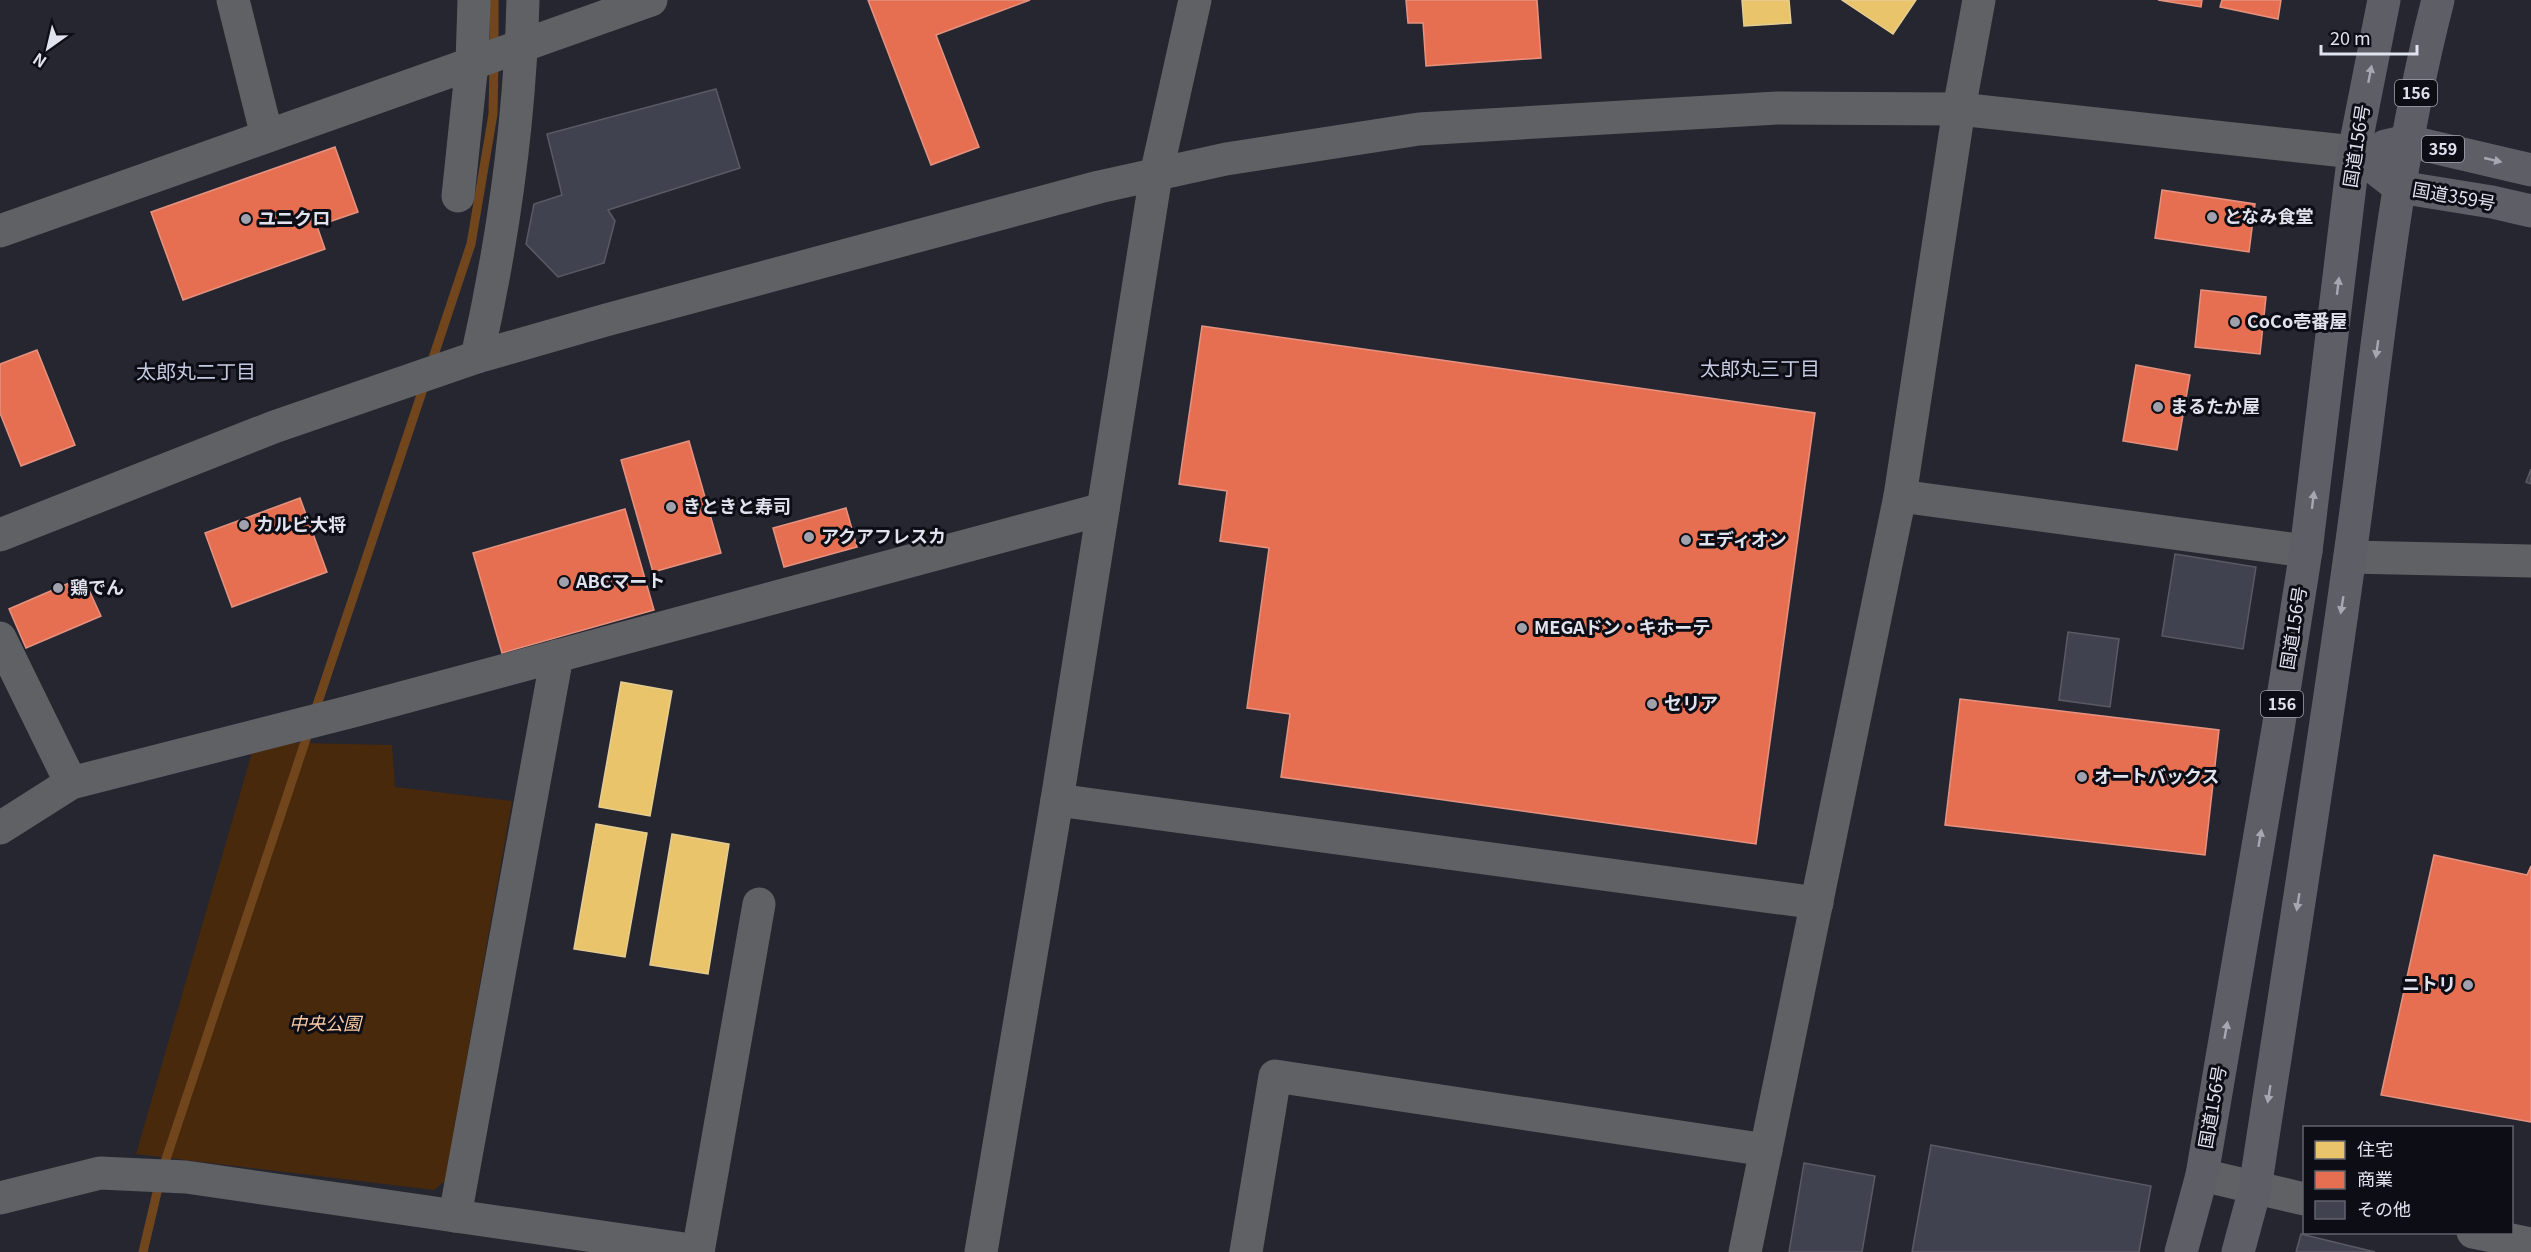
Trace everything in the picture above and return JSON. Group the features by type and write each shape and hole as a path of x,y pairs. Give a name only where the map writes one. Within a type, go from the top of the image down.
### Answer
{"highway":[{"name":"国道156号","path":"2181,1252 2202,1175 2307,551 2354,152 2384,0"},
{"name":"156","path":"2238,1252 2255,1189 2350,557 2399,187 2420,67 2438,0"},
{"name":"359","path":"2354,152 2407,141 2531,170"},
{"name":"国道359号","path":"2354,152 2399,187 2492,202 2531,211"}],"street":[{"path":"233,0 267,136"},
{"path":"474,0 497,54 513,142 487,313 477,357"},
{"path":"458,196 497,54 523,0"},
{"path":"0,231 651,0"},
{"path":"981,1252 1057,800 1156,175 1195,0"},
{"path":"1745,1252 1900,496 1959,109 1979,0"},
{"path":"0,535 274,427 477,357 1088,190 1226,159 1419,129 1777,108 1959,109 2354,152"},
{"path":"1900,496 2307,551"},
{"path":"0,828 71,783 557,656 1103,509"},
{"path":"2350,557 2531,561"},
{"path":"0,639 71,783"},
{"path":"455,1216 557,656"},
{"path":"1057,800 1816,903"},
{"path":"0,1198 100,1173 173,1177 698,1251 759,904"},
{"path":"1246,1252 1275,1076 1766,1150"},
{"path":"2202,1175 2303,1199"},
{"path":"2478,1234 2531,1244"}],"green space":[{"name":"中央公園","path":"255,742 392,745 395,787 512,801 445,1181 434,1190 136,1154"}],"building: 住宅":[{"path":"1742,0 1789,0 1791,23 1744,26"},
{"path":"1842,0 1916,0 1893,34"},
{"path":"621,682 672,691 650,816 599,807"},
{"path":"596,824 647,833 625,957 574,949"},
{"path":"672,834 729,844 708,974 650,965"}],"building: 商業":[{"path":"868,0 1030,0 936,35 979,147 931,165"},
{"path":"1406,0 1537,0 1541,58 1426,66 1423,23 1408,23"},
{"path":"2158,0 2202,0 2201,7"},
{"path":"2222,0 2281,0 2278,19 2220,7"},
{"name":"ユニクロ","path":"335,147 358,212 317,226 325,249 183,300 151,212"},
{"path":"2162,190 2255,204 2249,252 2155,238"},
{"path":"2201,290 2266,297 2260,354 2195,347"},
{"name":"MEGAドン・キホーテ","path":"1202,326 1815,413 1756,844 1281,777 1290,714 1247,708 1269,548 1220,541 1227,491 1179,484"},
{"path":"37,350 75,445 21,466 0,413 0,364"},
{"path":"2136,365 2190,375 2177,450 2123,441"},
{"name":"きときと寿司","path":"689,441 721,553 653,572 621,460"},
{"path":"300,498 327,572 232,607 205,533"},
{"path":"846,508 857,547 784,567 773,528"},
{"name":"ABCマート","path":"625,509 654,610 502,653 473,553"},
{"path":"83,577 101,616 26,648 9,609"},
{"name":"オートバックス","path":"1960,699 2219,730 2205,855 1945,825"},
{"name":"ニトリ","path":"2434,855 2527,875 2531,866 2531,1122 2381,1095"}],"building: その他":[{"path":"716,89 740,168 608,210 615,221 604,263 558,277 526,244 534,204 562,195 547,134"},
{"path":"2531,469 2531,484 2526,482"},
{"path":"2175,554 2256,567 2243,649 2162,636"},
{"path":"2068,632 2119,639 2110,707 2059,700"},
{"path":"1931,1145 2151,1186 2139,1252 1912,1252"},
{"path":"1804,1163 1875,1176 1862,1252 1789,1252"},
{"path":"2301,1234 2375,1252 2296,1252"}],"waterway":[{"path":"494,0 494,49"},
{"path":"431,364 471,244 493,114 494,62"},
{"path":"314,714 425,383"},
{"path":"143,1252 162,1171 309,730"}],"place":[{"name":"となみ食堂","path":"2212,217"},
{"name":"ユニクロ","path":"246,219"},
{"name":"CoCo壱番屋","path":"2235,322"},
{"name":"まるたか屋","path":"2158,407"},
{"name":"きときと寿司","path":"671,507"},
{"name":"カルビ大将","path":"244,525"},
{"name":"アクアフレスカ","path":"809,537"},
{"name":"エディオン","path":"1686,540"},
{"name":"ABCマート","path":"564,582"},
{"name":"鶏でん","path":"58,588"},
{"name":"MEGAドン・キホーテ","path":"1522,628"},
{"name":"セリア","path":"1652,704"},
{"name":"オートバックス","path":"2082,777"},
{"name":"ニトリ","path":"2468,985"}],"district":[{"name":"太郎丸三丁目","path":"1760,369"},
{"name":"太郎丸二丁目","path":"196,372"}]}
